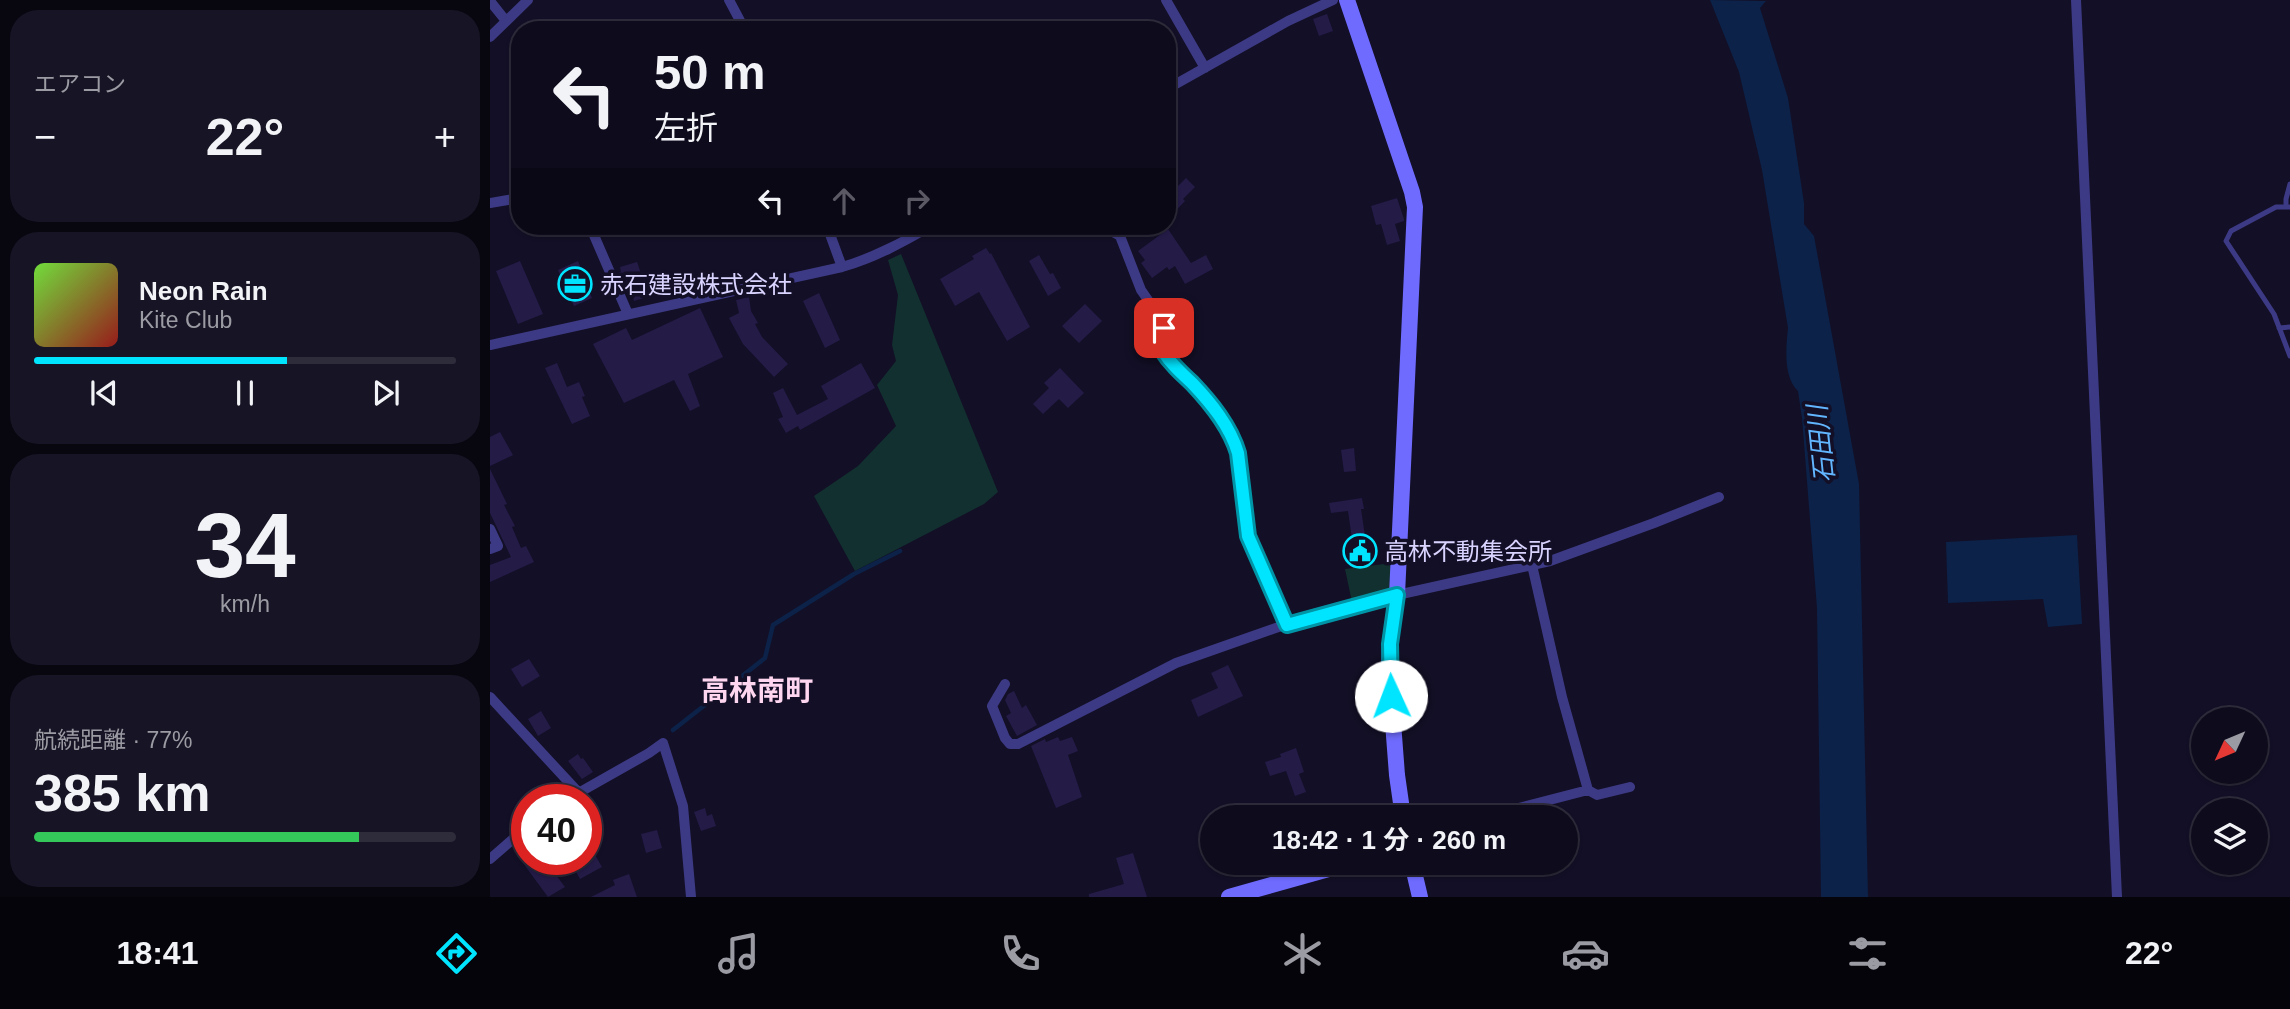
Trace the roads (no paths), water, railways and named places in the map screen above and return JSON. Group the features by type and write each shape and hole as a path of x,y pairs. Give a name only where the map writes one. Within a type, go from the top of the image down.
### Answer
{"street":[{"path":"490,37 528,0"},
{"path":"729,0 740,21"},
{"path":"1166,0 1205,68"},
{"path":"1176,84 1289,21 1333,0"},
{"path":"1347,0 1415,206 1397,595 1390,644 1397,775 1401,805"},
{"path":"2076,0 2116,897"},
{"path":"490,1 506,21"},
{"path":"490,203 511,200"},
{"path":"594,235 628,314"},
{"path":"830,235 842,267"},
{"path":"490,345 842,267 859,262 916,235"},
{"path":"1118,235 1141,290 1162,320 1162,350 1200,392 1227,426 1235,441 1248,536 1287,625"},
{"path":"1005,684 992,706 1004,738 1010,744 1018,744 1176,663 1287,625 1397,595 1550,561 1719,497"},
{"path":"490,529 498,546 490,549"},
{"path":"1532,565 1562,697 1588,790"},
{"path":"490,697 571,784"},
{"path":"593,784 663,743 683,806 690,897"},
{"path":"1530,805 1588,790 1597,795 1630,787"},
{"path":"490,859 511,841"},
{"path":"1229,897 1307,875"},
{"path":"1415,875 1420,897"}],"lane":[{"path":"2290,184 2286,199 2288,206 2276,207 2231,231 2226,241 2274,314 2290,356"},
{"path":"2279,328 2290,327"}],"water":[{"name":"石田川","path":"1710,0 1766,1 1760,8 1788,98 1804,203 1804,224 1814,236 1859,484 1868,897 1821,897 1817,608 1802,418 1798,391 1788,370 1788,328 1762,170 1739,72"},
{"path":"2077,535 2082,624 2048,627 2043,599 1948,603 1946,542"}],"waterway":[{"path":"673,730 765,658 773,625 854,574 900,551"}],"place":[{"name":"赤石建設株式会社","path":"575,284"},
{"name":"高林不動集会所","path":"1360,551"}],"district":[{"name":"高林南町","path":"757,690"}]}
